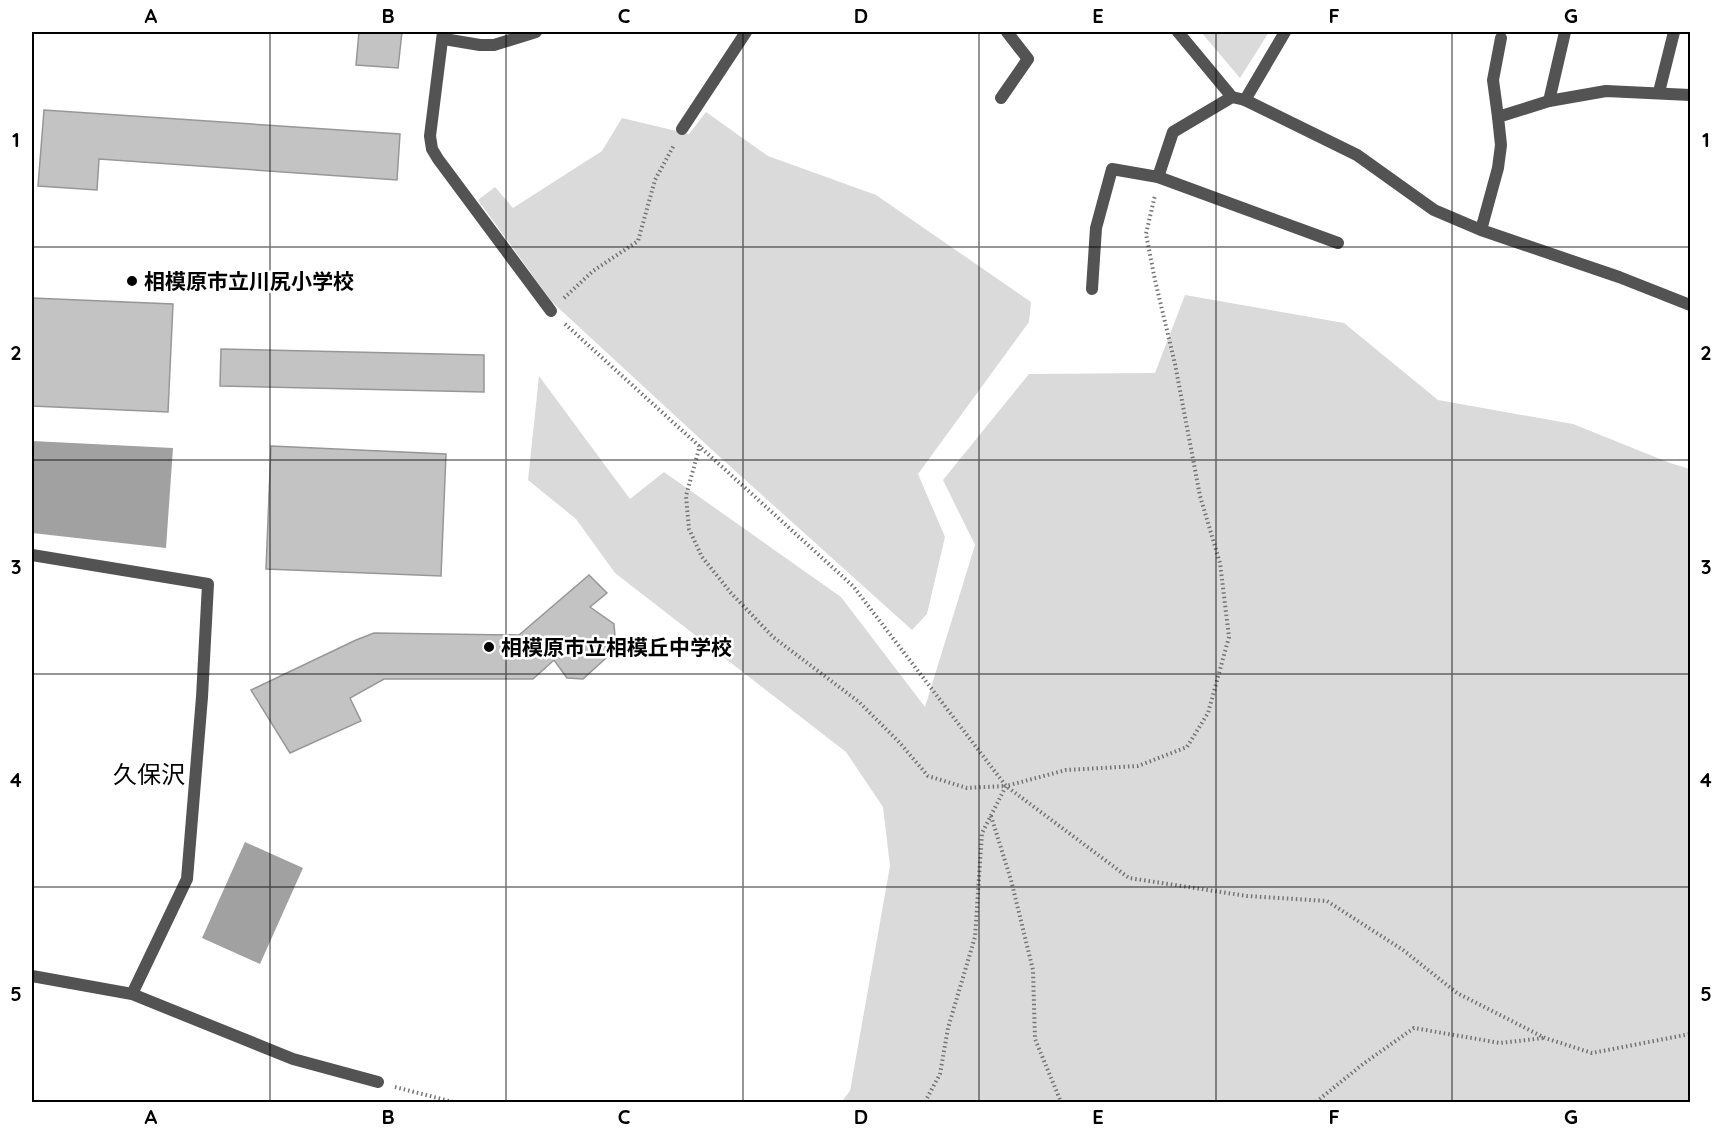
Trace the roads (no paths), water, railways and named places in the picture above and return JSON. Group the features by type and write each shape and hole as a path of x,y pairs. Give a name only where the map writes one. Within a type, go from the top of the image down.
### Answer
{"street":[{"path":"536,32 494,45 480,45 443,35 430,136 432,149 438,159 551,311"},
{"path":"682,129 746,32"},
{"path":"1001,98 1028,59 1006,32"},
{"path":"1178,32 1238,99 1357,155 1434,210 1481,230 1619,277 1690,305"},
{"path":"1158,177 1173,132 1238,99 1285,32"},
{"path":"1549,100 1565,32"},
{"path":"1659,93 1674,32"},
{"path":"1481,230 1501,145 1493,80 1501,38"},
{"path":"1498,117 1549,100 1606,91 1690,95"},
{"path":"1092,289 1096,228 1112,169 1158,177 1338,243"},
{"path":"32,555 208,584 188,879 132,994"},
{"path":"32,976 132,994 293,1059 378,1082"}],"place":[{"name":"相模原市立川尻小学校","path":"132,281"},
{"name":"相模原市立相模丘中学校","path":"489,647"}],"district":[{"name":"久保沢","path":"149,774"}]}
